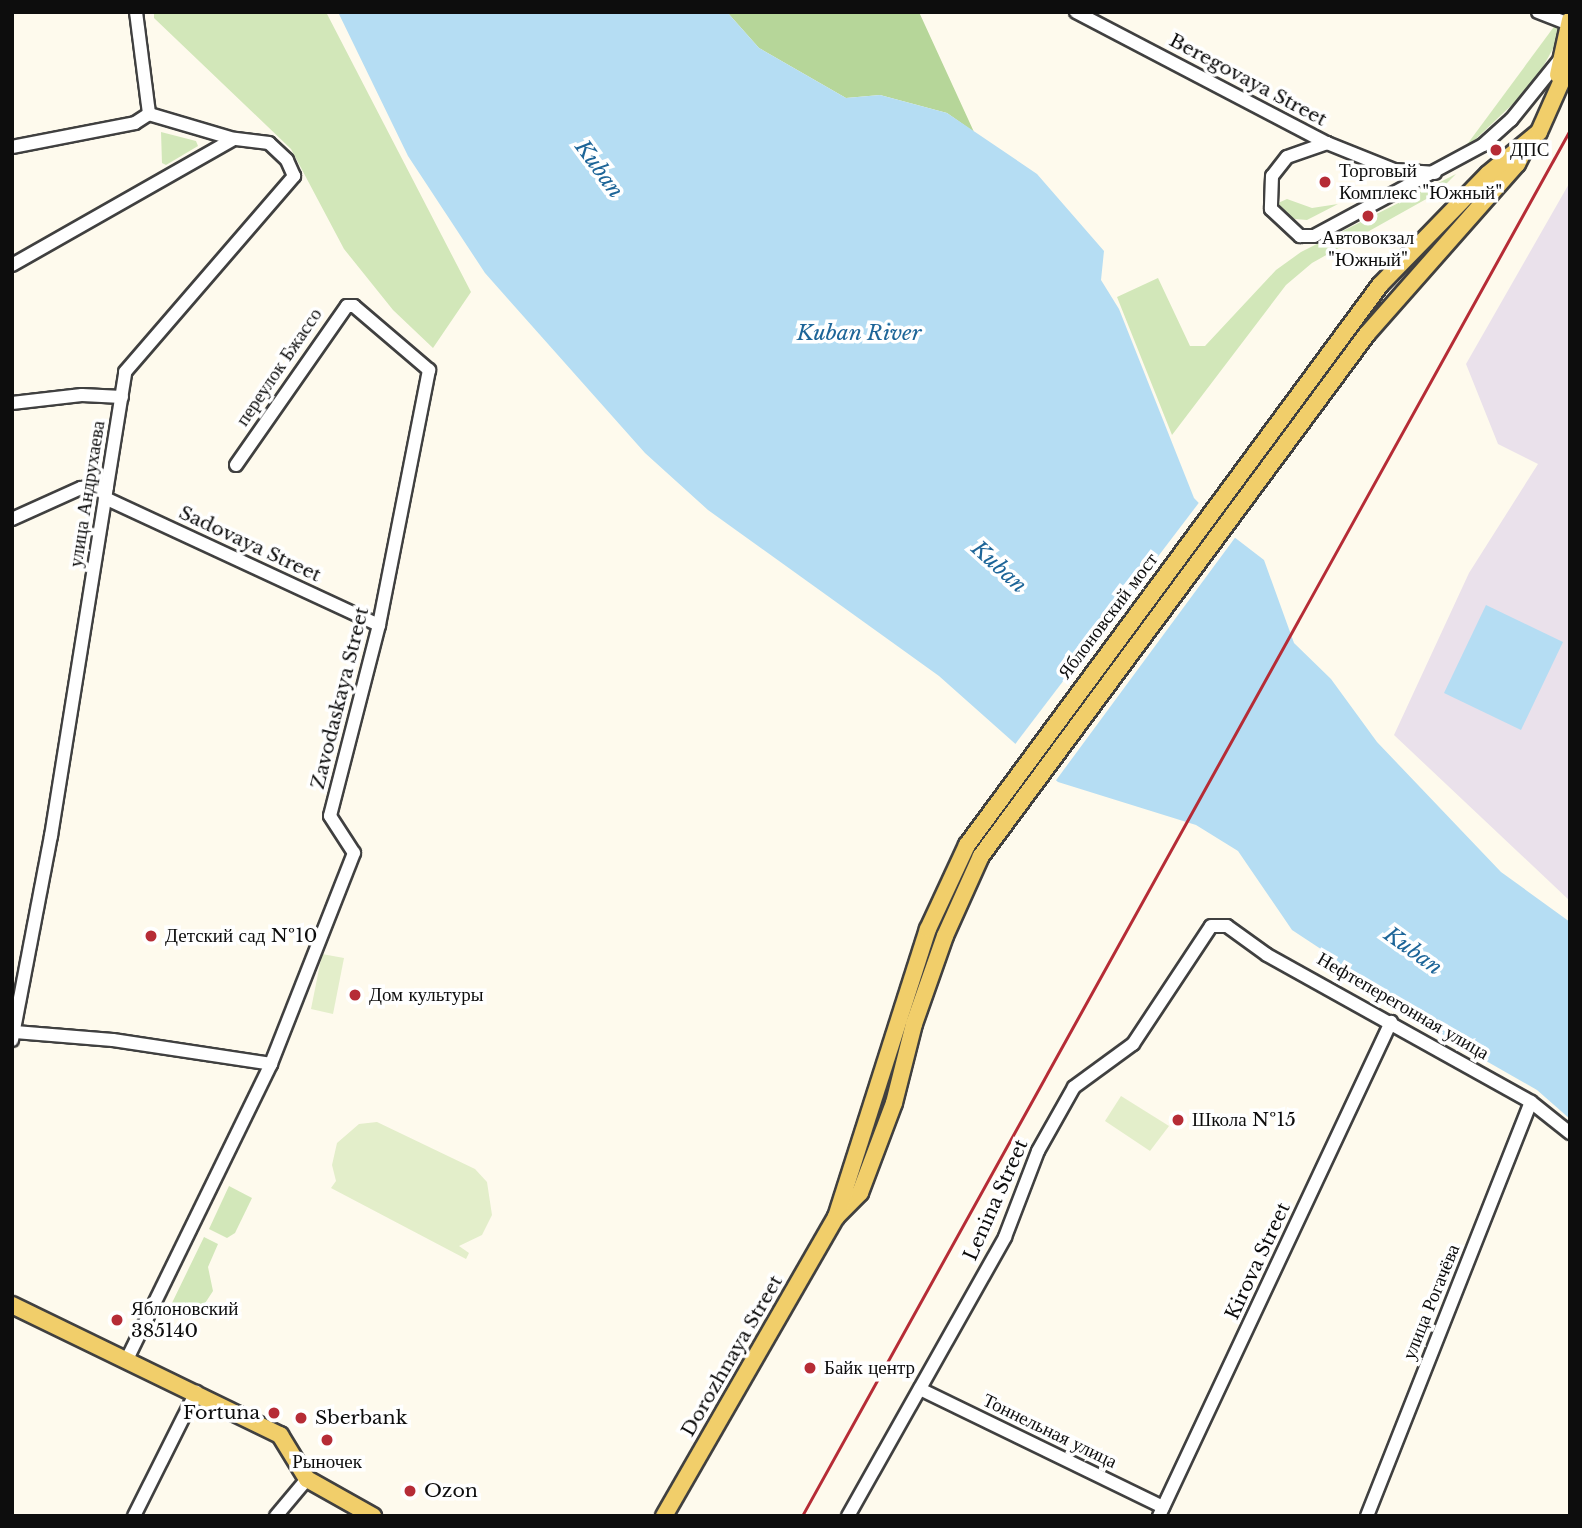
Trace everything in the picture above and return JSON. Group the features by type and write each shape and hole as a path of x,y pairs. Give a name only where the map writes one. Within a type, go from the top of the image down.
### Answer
{"main road":[{"path":"1548,115 1565,60 1569,22"},
{"path":"1526,146 1570,86"},
{"name":"Яблоновский мост","path":"928,929 967,845 1380,285 1488,174 1526,146"},
{"name":"Dorozhnaya Street","path":"836,1217 860,1193 894,1103 914,1024 945,936 981,856 1354,350 1424,264 1517,164 1526,146"},
{"name":"Dorozhnaya Street","path":"664,1516 836,1217 928,929"},
{"path":"12,1305 128,1357 281,1435 307,1479 373,1516"}],"street":[{"path":"12,146 135,123 149,114 136,12"},
{"name":"Beregovaya Street","path":"1076,12 1327,144"},
{"path":"1538,12 1569,22"},
{"path":"1439,172 1406,172 1327,144 1293,153 1272,176 1271,209 1290,231 1314,236 1439,172 1483,145 1511,120 1565,60"},
{"name":"улица Андрухаева","path":"13,1036 125,372 294,176 287,160 269,144 234,139 149,114"},
{"path":"12,265 234,139"},
{"path":"1385,166 1393,179 1391,195"},
{"name":"переулок Бжассо","path":"236,466 347,306 354,306 426,365"},
{"name":"Zavodaskaya Street","path":"128,1357 271,1064 354,853 330,816 379,625 429,370 426,365"},
{"path":"12,403 82,394 122,397"},
{"path":"12,519 81,488 106,492"},
{"name":"Sadovaya Street","path":"106,492 379,625"},
{"name":"Нефтеперегонная улица","path":"1211,926 1227,926 1267,955 1531,1101 1570,1133"},
{"name":"Lenina Street","path":"848,1516 1005,1237 1038,1152 1074,1087 1133,1044 1211,926"},
{"name":"Kirova Street","path":"1161,1511 1391,1022"},
{"path":"13,1036 113,1040 271,1064"},
{"name":"улица Рогачёва","path":"1367,1516 1531,1101"},
{"name":"Тоннельная улица","path":"920,1389 1161,1511"},
{"path":"134,1516 196,1392"},
{"path":"276,1516 307,1479"}],"shaded area":[{"path":"1570,182 1570,901 1394,735 1469,573 1538,464 1498,444 1466,364"}],"green space":[{"path":"154,12 326,12 471,292 433,348 393,310 344,249 291,149 154,18"},
{"path":"727,12 919,12 974,132 947,113 880,95 846,98 759,48"},
{"path":"1556,24 1560,36 1533,85 1460,154"},
{"path":"161,132 196,141 198,146 166,165 162,163"},
{"path":"1456,174 1437,193 1312,263 1286,285 1172,435 1117,297 1158,278 1190,346 1205,346 1276,270 1301,252"},
{"path":"1287,199 1312,208 1338,204 1307,220 1295,219 1284,214 1278,203"},
{"path":"322,954 344,958 333,1014 311,1009"},
{"path":"1121,1096 1169,1126 1150,1151 1105,1121"},
{"path":"377,1122 475,1169 487,1182 492,1215 482,1235 459,1246 469,1253 466,1259 331,1188 336,1181 332,1165 337,1143 359,1124"},
{"path":"229,1186 252,1198 235,1233 227,1238 209,1229"},
{"path":"204,1237 218,1244 208,1267 213,1291 196,1317 171,1305"}],"water":[{"name":"Kuban River","path":"338,12 727,12 759,48 846,98 880,95 947,113 1037,174 1104,251 1101,280 1119,309 1194,498 1225,530 1264,560 1294,643 1331,679 1377,742 1501,872 1570,922 1570,1119 1537,1090 1346,981 1336,959 1292,930 1238,851 1196,825 1058,782 939,676 708,510 645,453 485,273 408,156"},
{"path":"1486,605 1563,642 1521,730 1444,693"}],"pier":[{"path":"1201,500 1237,535 1054,783 1013,747"}],"railway":[{"path":"802,1516 1570,130"}],"place":[{"name":"ДПС","path":"1496,150"},
{"name":"Торговый Комплекс \"Южный\"","path":"1325,182"},
{"name":"Автовокзал \"Южный\"","path":"1368,216"},
{"name":"Детский сад №10","path":"151,936"},
{"name":"Дом культуры","path":"355,995"},
{"name":"Школа №15","path":"1178,1120"},
{"name":"Яблоновский 385140","path":"117,1320"},
{"name":"Байк центр","path":"810,1368"},
{"name":"Fortuna","path":"274,1413"},
{"name":"Sberbank","path":"301,1418"},
{"name":"Рыночек","path":"327,1440"},
{"name":"Ozon","path":"410,1491"}],"water label":[{"name":"Kuban","path":"599,169"},
{"name":"Kuban","path":"999,567"},
{"name":"Kuban","path":"1413,951"}]}
